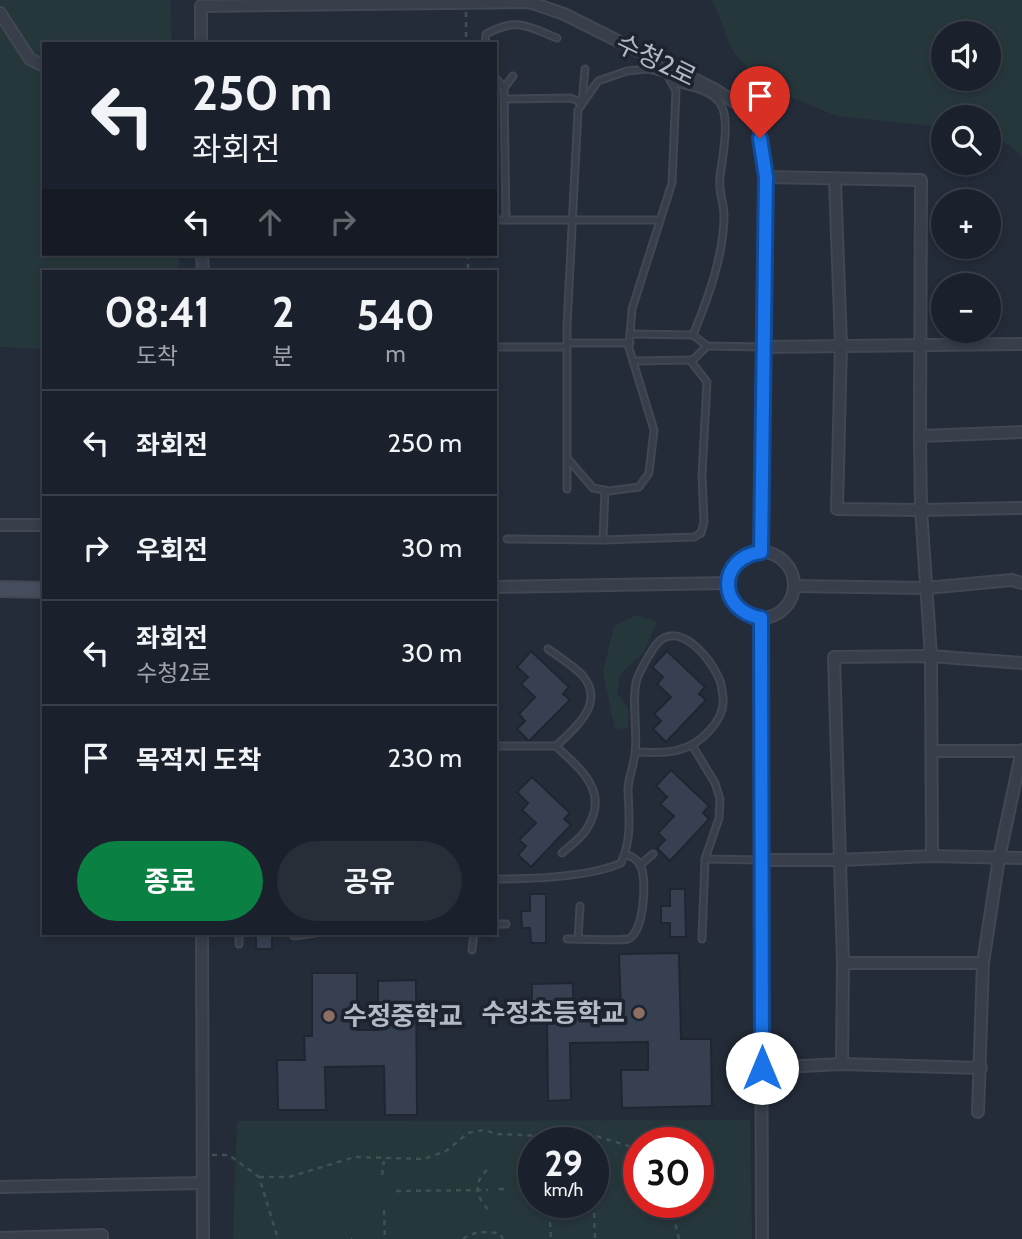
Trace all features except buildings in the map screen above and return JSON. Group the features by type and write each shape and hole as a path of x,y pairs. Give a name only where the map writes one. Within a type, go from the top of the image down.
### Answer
{"main road":[{"path":"0,589 42,590"}],"street":[{"name":"수청2로","path":"201,42 201,6 529,2 564,14 714,89 757,116 766,177 761,552"},
{"path":"0,13 30,59 42,65"},
{"path":"766,177 921,180 921,510 931,656 932,856"},
{"path":"835,178 841,345 837,509 1022,508"},
{"path":"762,347 1022,344"},
{"path":"920,436 1022,432"},
{"path":"0,525 42,525"},
{"path":"761,552 770,553 785,562 793,577 794,586 793,594 784,609 777,614 761,618 741,611 729,594 728,583 730,573 742,557 761,552"},
{"path":"794,586 926,588 1012,580 1022,583"},
{"path":"497,587 728,583"},
{"path":"761,618 762,1239"},
{"path":"842,1064 843,963 834,657 931,656 1022,663"},
{"path":"932,751 1022,751 999,858 983,963 978,1112"},
{"path":"761,860 932,856 1022,858"},
{"path":"202,935 203,1239"},
{"path":"843,963 983,963"},
{"path":"762,1068 842,1064 981,1069"},
{"path":"0,1187 203,1184"},
{"path":"0,1238 102,1235 102,1239"}],"lane":[{"path":"485,42 486,34 502,25 520,24 557,38"},
{"path":"582,103 585,69"},
{"path":"567,458 593,488 605,490 639,487 649,473 654,429 633,361 630,334 632,309 672,183 676,91 667,74 648,69 627,71 598,81 578,110 567,344 567,458 567,489"},
{"path":"504,88 513,76"},
{"path":"497,79 504,88 505,99 506,220"},
{"path":"671,82 698,89 719,102 726,115 719,191 724,213 720,248 710,289 693,335"},
{"path":"505,99 571,98 582,103"},
{"path":"497,220 660,220"},
{"path":"630,334 693,335 707,346 762,347"},
{"path":"497,347 630,343"},
{"path":"633,361 693,360 707,346"},
{"path":"507,539 603,540 694,537 701,533 707,382 690,360"},
{"path":"603,540 605,490"},
{"path":"497,879 581,873 621,863 631,821 628,787 636,752 636,680 656,645 666,636 675,635 688,639 713,667 721,683 723,710 715,725 692,746 677,751 636,752"},
{"path":"497,746 556,746 582,722 590,702 584,677 548,649"},
{"path":"556,746 587,776 594,788 596,800 586,830 562,853"},
{"path":"692,746 715,783 720,799 719,818 705,859 702,940"},
{"path":"567,939 628,939 638,930 642,919 643,869 637,859 625,854"},
{"path":"640,865 653,854"},
{"path":"705,859 761,860"},
{"path":"578,939 580,906"},
{"path":"497,924 506,924"},
{"path":"239,944 240,935"},
{"path":"294,935 295,945"},
{"path":"472,950 474,935"}],"path":[{"path":"466,3 466,42"},
{"path":"203,1155 229,1155 259,1177 289,1177 355,1157 384,1160 424,1159 446,1151 468,1133 484,1130 497,1134 518,1135"},
{"path":"382,1175 384,1160"},
{"path":"488,1170 480,1177 477,1190 478,1197 488,1209"},
{"path":"259,1177 278,1239"},
{"path":"499,1189 508,1189"},
{"path":"396,1191 488,1190"},
{"path":"384,1210 385,1239"},
{"path":"595,1218 595,1239"},
{"path":"674,1218 679,1239"},
{"path":"550,1222 551,1239"},
{"path":"463,1239 488,1231 500,1234 503,1239"}],"shaded area":[{"path":"0,0 170,0 172,42 42,42 42,256 178,256 180,265 175,270 42,270 42,349 0,347"},
{"path":"710,0 1022,0 1022,157 1001,141 1001,105 931,105 931,126 837,116 765,87 732,50 715,6"},
{"path":"636,615 657,622 644,652 620,674 617,693 628,708 628,728 615,729 603,672 614,626"},
{"path":"750,1120 752,1239 233,1239 237,1121"}],"place":[{"name":"수정초등학교","path":"639,1013"},
{"name":"수정중학교","path":"329,1016"}],"route":[{"path":"760,138 766,177 761,552 742,557 730,573 728,583 729,594 741,611 761,618 762,1068"}]}
